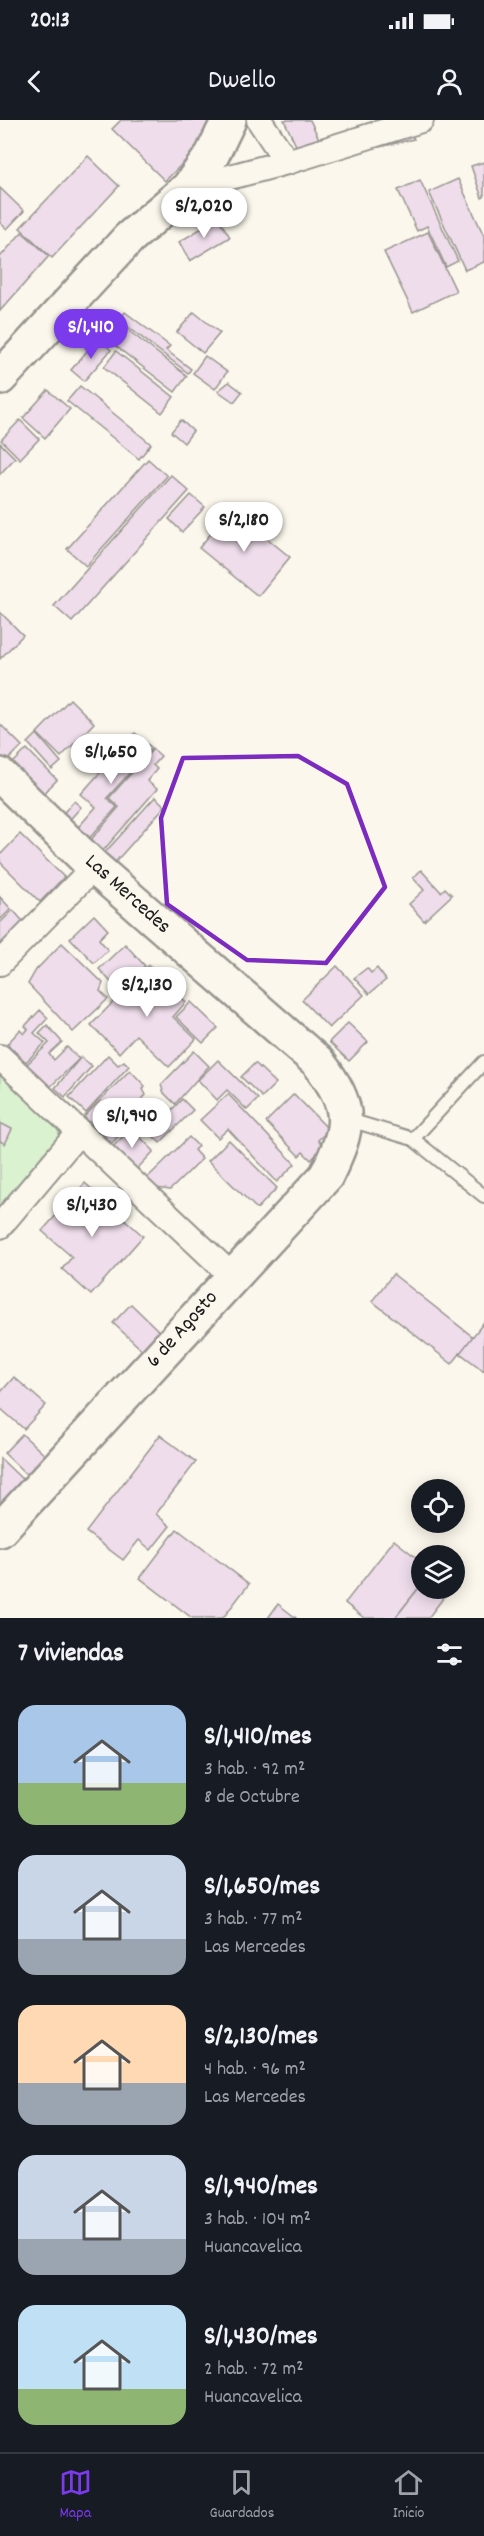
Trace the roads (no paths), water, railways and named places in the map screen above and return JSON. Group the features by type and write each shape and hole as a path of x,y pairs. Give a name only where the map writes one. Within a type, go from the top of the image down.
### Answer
{"street":[{"path":"0,378 129,237 188,188 212,155 229,120"},
{"path":"260,120 287,162"},
{"path":"188,188 287,162 422,120"},
{"name":"Las Mercedes","path":"0,775 94,867 318,1062 337,1087 345,1119"},
{"path":"0,963 94,867"},
{"path":"0,1057 232,1276"},
{"name":"6 de Agosto","path":"0,1530 326,1176 340,1149 345,1119"},
{"path":"0,1226 79,1132"}],"lane":[{"path":"413,1139 484,1062"},
{"path":"345,1119 413,1139 484,1196"}]}
